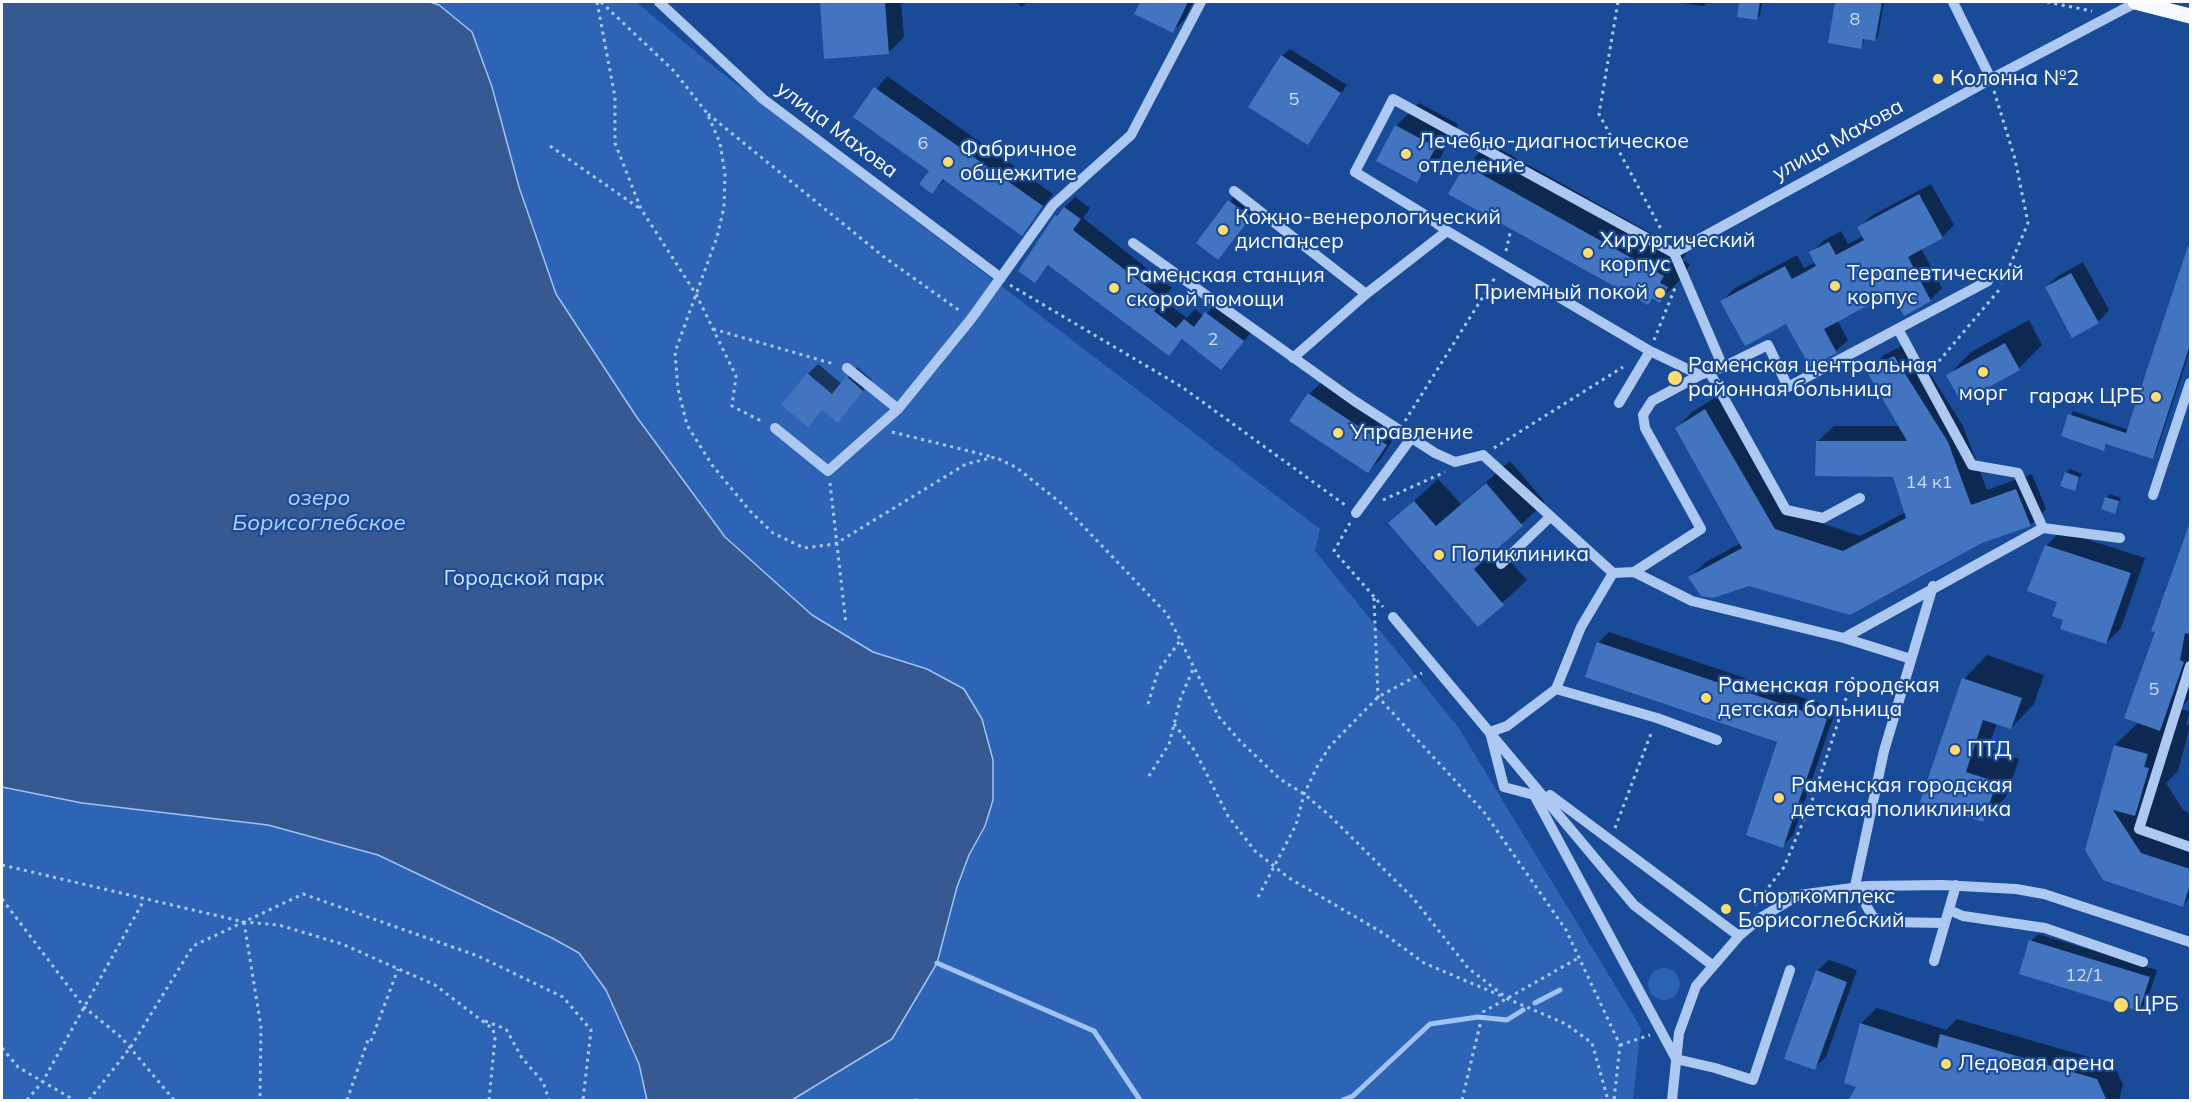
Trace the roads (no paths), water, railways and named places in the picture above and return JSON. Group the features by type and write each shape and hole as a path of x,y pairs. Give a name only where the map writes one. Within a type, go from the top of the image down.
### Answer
{"main road":[{"path":"2136,2 2190,16"}],"street":[{"name":"улица Махова","path":"659,2 763,99 1001,278"},
{"path":"775,428 828,471 898,409 971,319 1053,205 1131,135 1201,2"},
{"path":"1953,2 1991,79"},
{"name":"улица Махова","path":"1674,253 2136,2"},
{"path":"1723,367 1674,253 1393,99 1355,172 1427,216 1446,231 1650,351 1705,374 1786,510 1824,518 1860,498"},
{"path":"1234,190 1366,294"},
{"path":"1293,358 1366,294 1446,231"},
{"path":"1133,243 1293,358 1435,453 1455,462 1483,455 1549,518 1613,573 1634,572 1692,600 1844,638 1911,659"},
{"path":"1634,572 1701,529 1645,428 1643,415 1652,401 1768,345 1788,387 1988,281"},
{"path":"1898,329 1972,465 2018,472 2043,528"},
{"path":"1619,403 1650,351"},
{"path":"847,368 898,409"},
{"path":"2153,495 2190,383"},
{"path":"1356,513 1412,437"},
{"path":"1501,564 1549,518"},
{"path":"1844,638 1933,586 2043,528 2120,538"},
{"path":"1490,732 1507,726 1556,688 1581,627 1613,573"},
{"path":"1855,886 1884,750 1933,586"},
{"path":"1392,617 1533,782 1634,905 1712,965"},
{"path":"2190,666 2139,829 2190,847"},
{"path":"1556,688 1657,718 1717,740"},
{"path":"1490,732 1504,787 1534,795 1676,1059 1753,1080 1790,970"},
{"path":"1533,782 1609,842 1739,936"},
{"path":"1867,885 1866,905 1874,917 1886,922 1945,924"},
{"path":"1672,1101 1679,1033 1696,986 1739,936 1760,918 1799,895 1867,885 1956,885 2016,889 2044,894 2190,942"},
{"path":"1934,961 1956,885"},
{"path":"1949,910 1963,916 2045,928 2143,962"}],"water":[{"name":"озеро Борисоглебское","path":"2,2 430,2 439,5 472,32 492,87 519,187 556,294 636,416 725,537 812,615 873,652 927,669 964,689 982,719 993,760 993,800 985,826 969,855 957,887 937,963 892,1039 792,1100 647,1100 639,1064 606,990 579,953 552,938 378,855 268,825 82,803 2,787"}],"waterway":[{"path":"937,963 1094,1031 1140,1100"},
{"path":"1535,1003 1560,990"},
{"path":"1343,1100 1353,1096 1430,1024 1478,1017 1507,1020 1523,1010"}],"place":[{"name":"Колонна №2","path":"1938,79"},
{"name":"Лечебно-диагностическое отделение","path":"1406,154"},
{"name":"Фабричное общежитие","path":"948,162"},
{"name":"Кожно-венерологический диспансер","path":"1223,230"},
{"name":"Хирургический корпус","path":"1588,253"},
{"name":"Терапевтический корпус","path":"1835,286"},
{"name":"Раменская станция скорой помощи","path":"1114,288"},
{"name":"Приемный покой","path":"1660,293"},
{"name":"морг","path":"1983,372"},
{"name":"Раменская центральная районная больница","path":"1675,378"},
{"name":"гараж ЦРБ","path":"2156,397"},
{"name":"Управление","path":"1338,433"},
{"name":"Поликлиника","path":"1439,555"},
{"name":"Раменская городская детская больница","path":"1706,698"},
{"name":"ПТД","path":"1955,750"},
{"name":"Раменская городская детская поликлиника","path":"1779,798"},
{"name":"Спорткомплекс Борисоглебский","path":"1726,909"},
{"name":"ЦРБ","path":"2121,1005"},
{"name":"Ледовая арена","path":"1946,1064"}],"park label":[{"name":"Городской парк","path":"524,579"}]}
